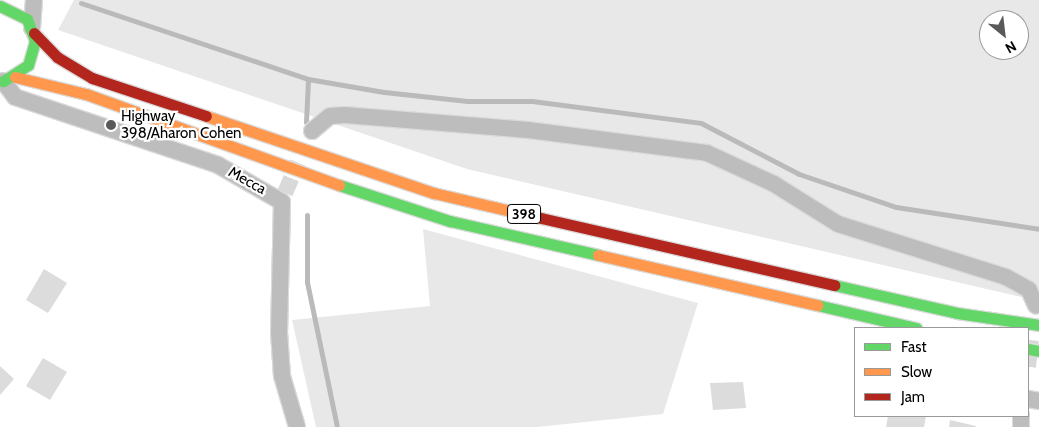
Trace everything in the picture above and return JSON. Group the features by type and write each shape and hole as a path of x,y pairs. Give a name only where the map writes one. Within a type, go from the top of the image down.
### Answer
{"main road":[{"name":"398","path":"0,6 19,12 57,57 92,78 434,193 957,313 1039,325"},
{"path":"6,79 32,58 33,30"},
{"name":"398","path":"6,79 67,88 266,162 450,221 912,327"}],"street":[{"path":"33,30 34,0"},
{"name":"Mecca","path":"6,79 14,97 218,165 283,198 279,332 282,376 297,427"},
{"path":"312,132 330,116 345,115 528,130 706,153 774,184 838,224 1006,276 1029,290 1036,306"}],"shaded area":[{"path":"74,0 1039,0 1039,301 467,169 58,30"},
{"path":"423,229 698,303 663,414 537,427 316,427 292,320 430,306"}],"building":[{"path":"44,269 67,283 48,313 26,300"},
{"path":"43,358 67,372 50,400 26,386"},
{"path":"0,366 14,379 0,395"},
{"path":"743,382 746,408 713,410 710,383"},
{"path":"888,417 926,417 924,427 886,427"},
{"path":"950,420 976,426 976,427 949,427"}],"waterway":[{"path":"81,3 308,79 384,92 468,101 532,101 701,123 799,174 896,207 1039,229"},
{"path":"306,122 308,79"},
{"path":"307,215 307,282 337,427"}],"tunnel":[{"path":"285,193 298,163"},
{"path":"1029,358 1031,340"}],"traffic: fast":[{"path":"0,6 27,19 35,41 28,65 3,81"},
{"path":"339,185 450,221 598,255"},
{"path":"834,285 957,313 1039,325"},
{"path":"817,305 912,327"},
{"path":"1029,349 1039,351"}],"traffic: slow":[{"path":"15,77 86,94 339,185"},
{"path":"206,116 434,193 541,218"},
{"path":"598,255 817,305"}],"traffic: jam":[{"path":"34,33 57,57 92,78 206,116"},
{"path":"541,218 834,285"}],"place":[{"name":"Highway 398/Aharon Cohen","path":"111,125"}]}
